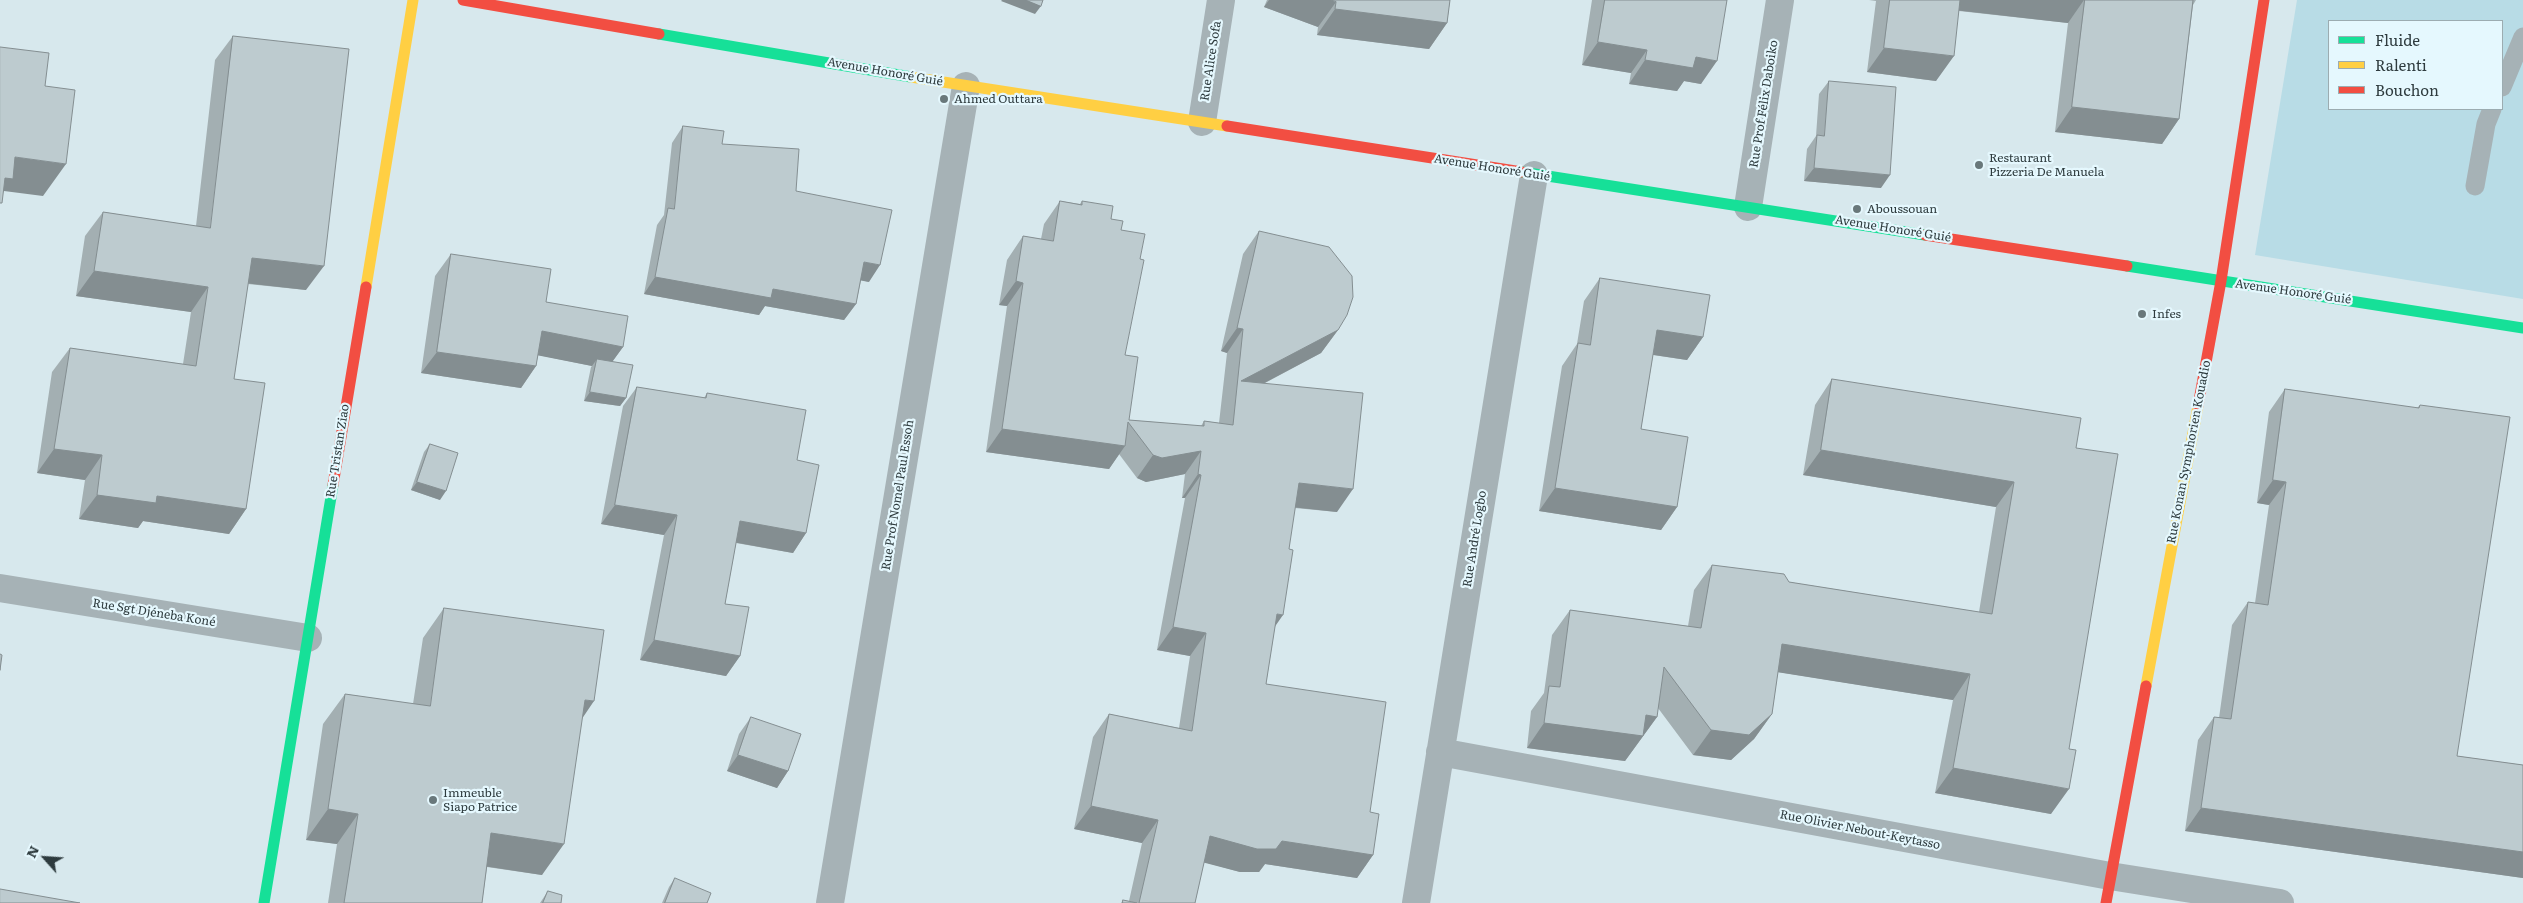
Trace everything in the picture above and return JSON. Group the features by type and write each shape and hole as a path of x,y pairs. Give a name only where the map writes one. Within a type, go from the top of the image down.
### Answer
{"street":[{"name":"Rue Tristan Ziao","path":"264,903 413,0"},
{"name":"Avenue Honoré Guié","path":"463,0 966,86 2523,328"},
{"name":"Rue Alice Sofa","path":"1202,122 1221,0"},
{"name":"Rue Prof Félix Daboiko","path":"1748,207 1780,0"},
{"name":"Rue Konan Symphorien Kouadio","path":"2106,903 2221,281 2264,0"},
{"name":"Rue Prof Nomel Paul Essoh","path":"830,903 966,86"},
{"name":"Rue André Logbo","path":"1416,903 1534,175"},
{"name":"Rue Sgt Djéneba Koné","path":"0,588 308,638"},
{"name":"Rue Olivier Nebout-Keytasso","path":"1440,752 2110,876 2280,903"}],"lane":[{"path":"2503,85 2523,37"},
{"path":"2475,186 2486,124 2492,110"}],"shaded area":[{"path":"2297,0 2523,0 2523,299 2255,255"}],"building":[{"path":"1026,0 1043,0 1041,6"},
{"path":"1331,0 1450,0 1447,23 1335,9 1336,2"},
{"path":"1605,0 1727,0 1717,61 1696,57 1693,68 1645,60 1647,50 1598,42"},
{"path":"1890,0 1960,0 1954,56 1884,48"},
{"path":"2085,0 2193,0 2179,119 2072,107"},
{"path":"233,36 349,49 324,266 252,258 234,379 265,383 246,509 157,496 156,503 97,495 102,455 54,449 70,348 196,366 208,287 94,271 103,212 210,228"},
{"path":"0,47 49,53 45,86 75,90 66,164 15,157 13,179 5,178 2,203 0,203"},
{"path":"1829,81 1896,87 1890,175 1814,168 1817,135 1824,136"},
{"path":"683,126 724,131 722,144 799,149 796,191 892,210 880,265 864,262 856,304 773,289 771,298 655,277 668,208 674,209"},
{"path":"1060,201 1082,205 1082,201 1113,206 1111,219 1123,221 1121,230 1145,234 1140,259 1144,260 1125,355 1138,357 1129,420 1204,426 1204,421 1233,425 1243,329 1237,328 1259,231 1329,247 1352,276 1353,297 1347,315 1338,330 1241,381 1363,393 1353,489 1299,483 1289,549 1293,550 1283,615 1277,614 1266,684 1386,702 1370,812 1379,814 1373,855 1282,841 1276,849 1257,849 1210,836 1195,903 1139,903 1158,820 1091,806 1109,714 1192,731 1206,633 1173,627 1201,475 1198,474 1201,451 1162,458 1153,455 1128,422 1125,446 1002,429 1023,283 1016,281 1023,236 1053,241"},
{"path":"451,254 551,269 546,302 628,316 623,347 542,331 536,366 437,352"},
{"path":"1600,278 1710,295 1703,337 1657,330 1641,429 1688,437 1677,507 1555,488 1578,343 1590,345"},
{"path":"597,359 633,365 626,398 590,392"},
{"path":"1832,379 2081,418 2076,448 2118,454 2069,749 2076,750 2069,789 1953,768 1970,674 1782,644 1772,714 1749,735 1711,730 1664,667 1657,717 1646,715 1643,736 1544,723 1549,686 1560,687 1570,610 1701,628 1712,565 1784,574 1789,582 1992,614 2014,482 1821,450"},
{"path":"637,387 706,398 707,393 806,410 797,460 819,465 806,533 740,521 725,604 749,607 740,656 654,640 677,515 615,505"},
{"path":"2285,389 2419,408 2420,405 2510,417 2457,756 2523,765 2523,852 2201,808 2214,717 2231,719 2248,602 2268,605 2286,482 2273,480"},
{"path":"430,444 458,453 446,491 417,482"},
{"path":"444,608 604,630 594,701 585,700 564,844 491,833 482,903 344,903 358,814 328,809 345,694 430,706"},
{"path":"0,654 2,655 0,670"},
{"path":"751,717 801,734 788,771 738,755"},
{"path":"675,878 711,893 707,903 665,903"},
{"path":"0,889 80,903 0,903"},
{"path":"548,891 562,895 561,903 543,903"},
{"path":"1123,900 1137,903 1123,903"}],"traffic: fast":[{"path":"659,34 911,77"},
{"path":"1522,172 1925,235"},
{"path":"2127,266 2523,328"},
{"path":"264,903 333,485"}],"traffic: slow":[{"path":"366,287 413,0"},
{"path":"911,77 1227,126"},
{"path":"2146,686 2198,406"}],"traffic: jam":[{"path":"463,0 659,34"},
{"path":"2198,406 2221,281 2264,0"},
{"path":"1227,126 1522,172"},
{"path":"1925,235 2127,266"},
{"path":"333,485 366,287"},
{"path":"2106,903 2146,686"}],"place":[{"name":"Ahmed Outtara","path":"944,99"},
{"name":"Restaurant Pizzeria De Manuela","path":"1979,165"},
{"name":"Aboussouan","path":"1857,209"},
{"name":"Infes","path":"2142,314"},
{"name":"Immeuble Siapo Patrice","path":"433,800"}]}
